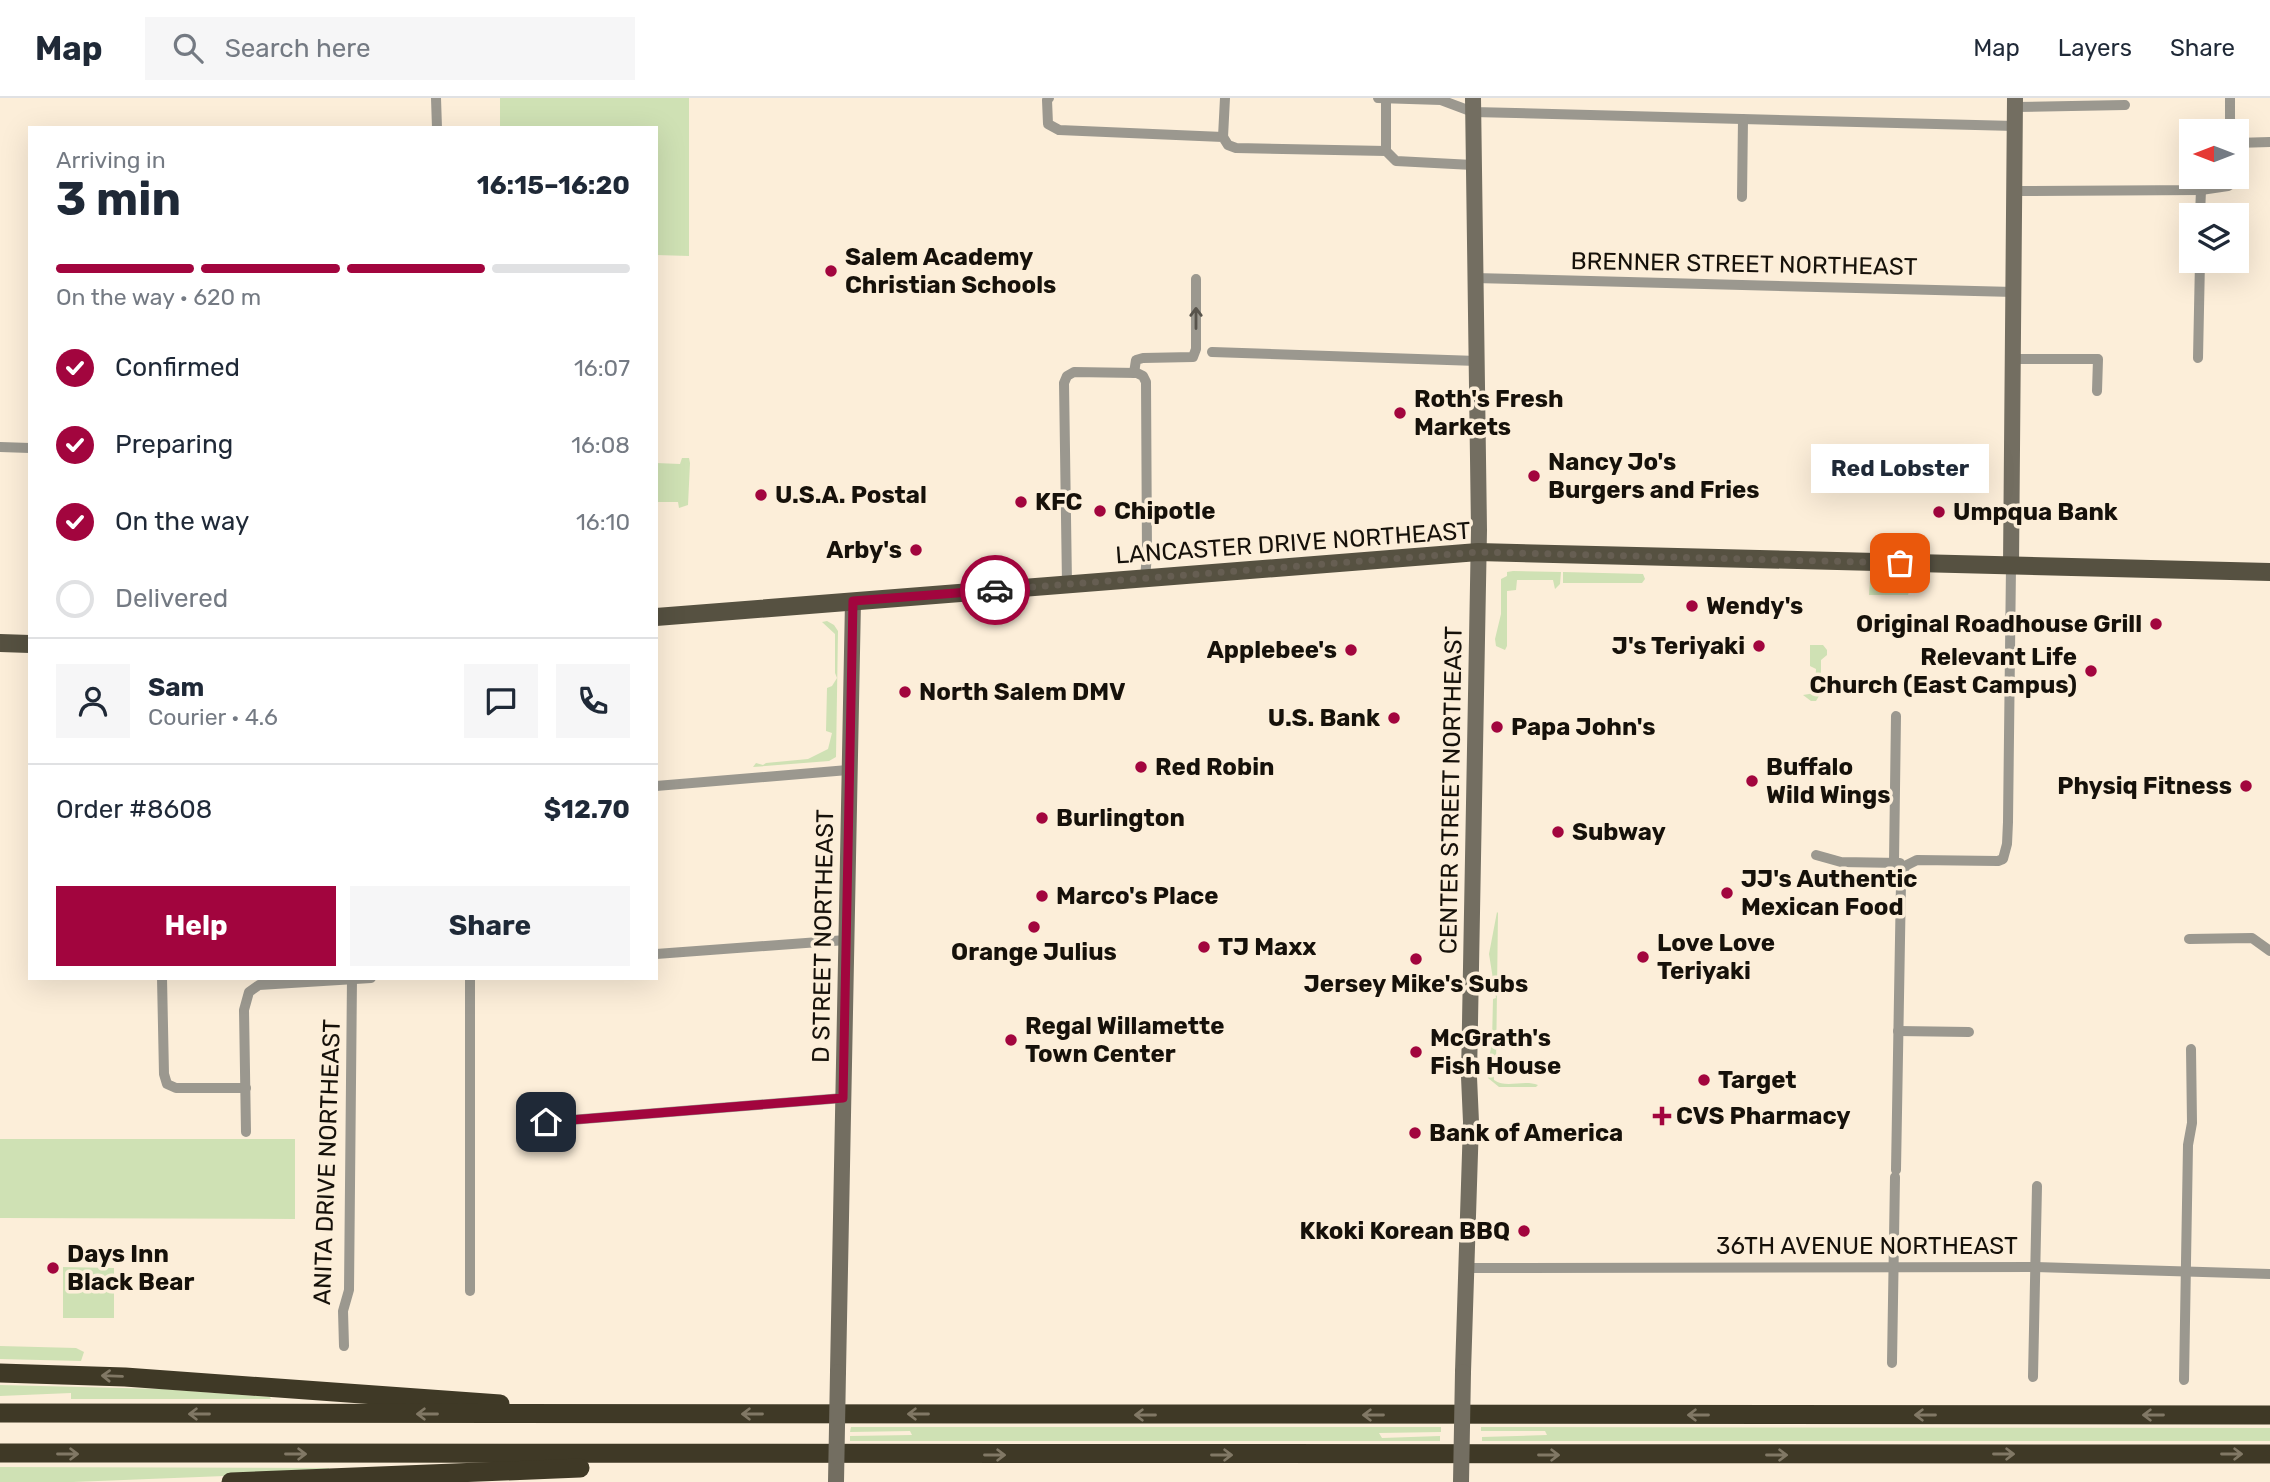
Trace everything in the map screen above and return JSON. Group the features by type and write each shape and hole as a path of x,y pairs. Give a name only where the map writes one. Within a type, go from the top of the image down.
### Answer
{"highway":[{"path":"0,1373 125,1377 411,1396 487,1402 571,1415"},
{"path":"0,1413 2270,1415"},
{"path":"0,1453 2270,1454"},
{"path":"231,1482 692,1464 795,1454"}],"main road":[{"path":"2011,566 2015,102"},
{"name":"CENTER STREET NORTHEAST","path":"1461,1482 1471,1122 1469,1063 1478,552 1473,105"},
{"name":"LANCASTER DRIVE NORTHEAST","path":"658,617 1478,552 2270,572"},
{"name":"D STREET NORTHEAST","path":"836,1482 853,601"},
{"path":"0,643 28,643"}],"street":[{"path":"436,98 437,126"},
{"path":"1049,98 1048,124 1059,130 1223,137"},
{"path":"1225,98 1223,137 1228,145 1236,148 1386,151 1396,161 1473,165"},
{"path":"1378,98 1743,119 2015,126"},
{"path":"1386,98 1386,151"},
{"path":"2230,98 2230,119"},
{"path":"2015,102 2125,105"},
{"path":"1742,197 1743,119"},
{"path":"2249,143 2270,142"},
{"path":"2015,191 2207,189"},
{"path":"2200,190 2200,203"},
{"path":"2198,358 2200,273"},
{"name":"BRENNER STREET NORTHEAST","path":"1474,278 2014,292"},
{"path":"1144,578 1147,555 1146,382 1139,375 1136,360 1193,357 1196,349 1196,279"},
{"path":"1212,352 1477,361"},
{"path":"2013,359 2098,359 2098,391"},
{"path":"1067,584 1064,383 1067,376 1073,372 1139,375"},
{"path":"0,447 28,448"},
{"path":"1816,855 1841,862 1900,864 1917,860 1992,862 2003,859 2008,822 2011,566"},
{"path":"1892,1363 1901,882 1896,716"},
{"path":"658,786 848,770"},
{"path":"2189,939 2252,938 2270,951"},
{"path":"658,954 846,940"},
{"path":"162,980 164,1074 167,1084 176,1088 246,1087"},
{"path":"246,1132 245,998 253,988 269,984 335,980"},
{"name":"ANITA DRIVE NORTHEAST","path":"344,1346 343,1311 349,1290 352,980"},
{"path":"470,980 470,1291"},
{"path":"1898,1031 1969,1031"},
{"path":"2184,1380 2189,1145 2192,1123 2191,1049"},
{"path":"546,1122 843,1098"},
{"path":"2033,1377 2037,1185"},
{"name":"36TH AVENUE NORTHEAST","path":"1465,1268 2035,1267 2270,1273"}],"green space":[{"path":"500,98 689,98 689,256 658,255 658,126 500,126"},
{"path":"682,458 689,458 688,505 679,508 678,502 658,502 658,463 680,464"},
{"path":"1507,572 1561,572 1560,584 1555,589 1553,580 1517,580 1516,590 1507,591 1505,650 1496,646 1495,639 1501,614 1501,579 1507,576"},
{"path":"1563,572 1643,574 1645,579 1642,583 1563,583"},
{"path":"1870,580 1912,581 1908,595 1869,595"},
{"path":"827,621 838,631 836,757 829,761 753,767 756,763 763,765 808,759 828,749 832,733 826,731 827,688 832,686 837,678 835,634 822,622"},
{"path":"1810,645 1823,645 1827,650 1827,655 1821,660 1821,674 1827,681 1822,684 1822,691 1816,701 1803,695 1815,693 1816,669 1810,666"},
{"path":"1497,912 1496,1068 1493,1068 1494,1080 1504,1084 1532,1083 1538,1085 1536,1087 1499,1087 1488,1078 1493,999 1496,998 1489,954"},
{"path":"0,1139 295,1139 295,1219 0,1218"},
{"path":"63,1267 114,1268 114,1318 63,1318"},
{"path":"0,1346 76,1348 84,1352 81,1361 0,1359"},
{"path":"0,1385 162,1389 271,1399 71,1399 71,1393 0,1396"},
{"path":"851,1427 1441,1427 1441,1432 1379,1433 1382,1438 1440,1436 1440,1441 850,1441 850,1436 912,1435 910,1431 850,1432"},
{"path":"1481,1427 2270,1428 2270,1441 1482,1441 1482,1437 1547,1435 1545,1431 1481,1431"},
{"path":"0,1467 329,1468 329,1472 73,1482 0,1482"}],"way so far":[{"path":"995,590 1478,552 1900,563"}],"place":[{"name":"Salem Academy Christian Schools","path":"831,271"},
{"name":"Roth's Fresh Markets","path":"1400,413"},
{"name":"Nancy Jo's Burgers and Fries","path":"1534,476"},
{"name":"U.S.A. Postal","path":"761,495"},
{"name":"KFC","path":"1021,502"},
{"name":"Chipotle","path":"1100,511"},
{"name":"Umpqua Bank","path":"1939,512"},
{"name":"Arby's","path":"916,550"},
{"name":"Red Lobster","path":"1900,563"},
{"name":"Wendy's","path":"1692,606"},
{"name":"Original Roadhouse Grill","path":"2156,624"},
{"name":"J's Teriyaki","path":"1759,646"},
{"name":"Applebee's","path":"1351,650"},
{"name":"Relevant Life Church (East Campus)","path":"2091,671"},
{"name":"North Salem DMV","path":"905,692"},
{"name":"U.S. Bank","path":"1394,718"},
{"name":"Papa John's","path":"1497,727"},
{"name":"Red Robin","path":"1141,767"},
{"name":"Buffalo Wild Wings","path":"1752,781"},
{"name":"Physiq Fitness","path":"2246,786"},
{"name":"Burlington","path":"1042,818"},
{"name":"Subway","path":"1558,832"},
{"name":"JJ's Authentic Mexican Food","path":"1727,893"},
{"name":"Marco's Place","path":"1042,896"},
{"name":"Orange Julius","path":"1034,927"},
{"name":"TJ Maxx","path":"1204,947"},
{"name":"Love Love Teriyaki","path":"1643,957"},
{"name":"Jersey Mike's Subs","path":"1416,959"},
{"name":"Regal Willamette Town Center","path":"1011,1040"},
{"name":"McGrath's Fish House","path":"1416,1052"},
{"name":"Target","path":"1704,1080"},
{"name":"CVS Pharmacy","path":"1662,1116"},
{"name":"Bank of America","path":"1415,1133"},
{"name":"Kkoki Korean BBQ","path":"1524,1231"},
{"name":"Days Inn Black Bear","path":"53,1268"}],"route":[{"path":"546,1122 843,1098 853,601 995,590"}]}
